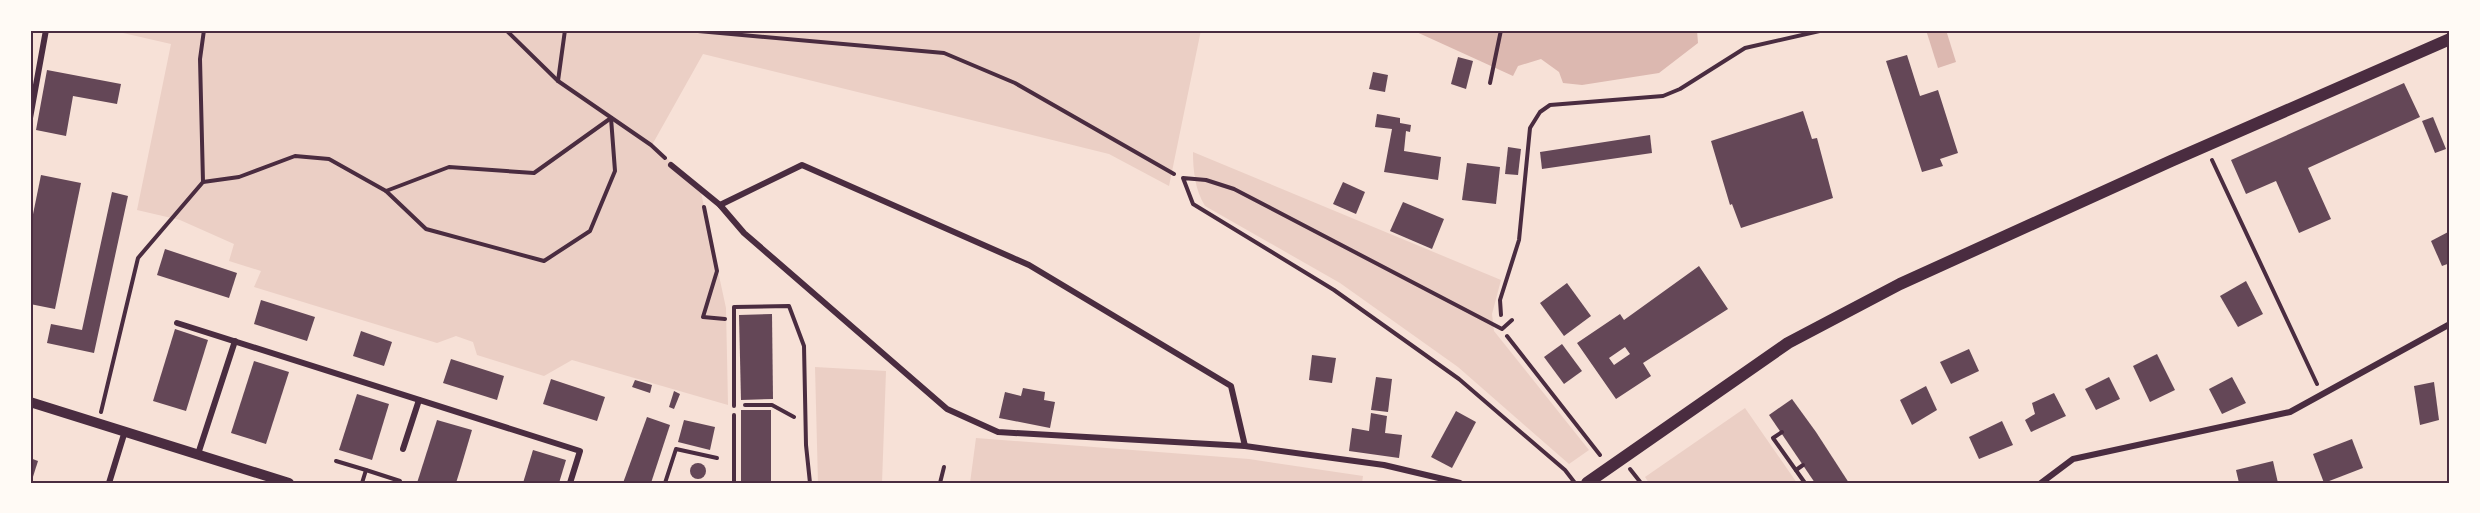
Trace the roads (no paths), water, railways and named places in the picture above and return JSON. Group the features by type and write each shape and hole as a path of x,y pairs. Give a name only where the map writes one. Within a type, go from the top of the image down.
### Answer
{"main road":[{"path":"1587,483 1788,344 1900,284 2207,145 2450,39"}],"street":[{"path":"30,118 46,30"},
{"path":"671,165 720,205 744,232 947,409 998,432 1245,446 1384,465 1460,483"},
{"path":"720,205 802,165 1029,266 1231,386 1245,446"},
{"path":"177,323 580,451 570,483"},
{"path":"2041,483 2073,459 2290,412 2450,324"},
{"path":"198,454 235,341"},
{"path":"403,449 419,400"},
{"path":"30,402 290,483"},
{"path":"109,483 125,431"}],"lane":[{"path":"1512,320 1502,329 1234,189 1206,180 1183,178 1193,204 1334,290 1459,379 1565,470 1575,483"},
{"path":"734,405 734,307 789,306 804,346 805,423 810,483"},
{"path":"665,483 676,448 717,458"},
{"path":"336,461 400,481"},
{"path":"940,483 944,467"},
{"path":"362,483 366,470"}]}
